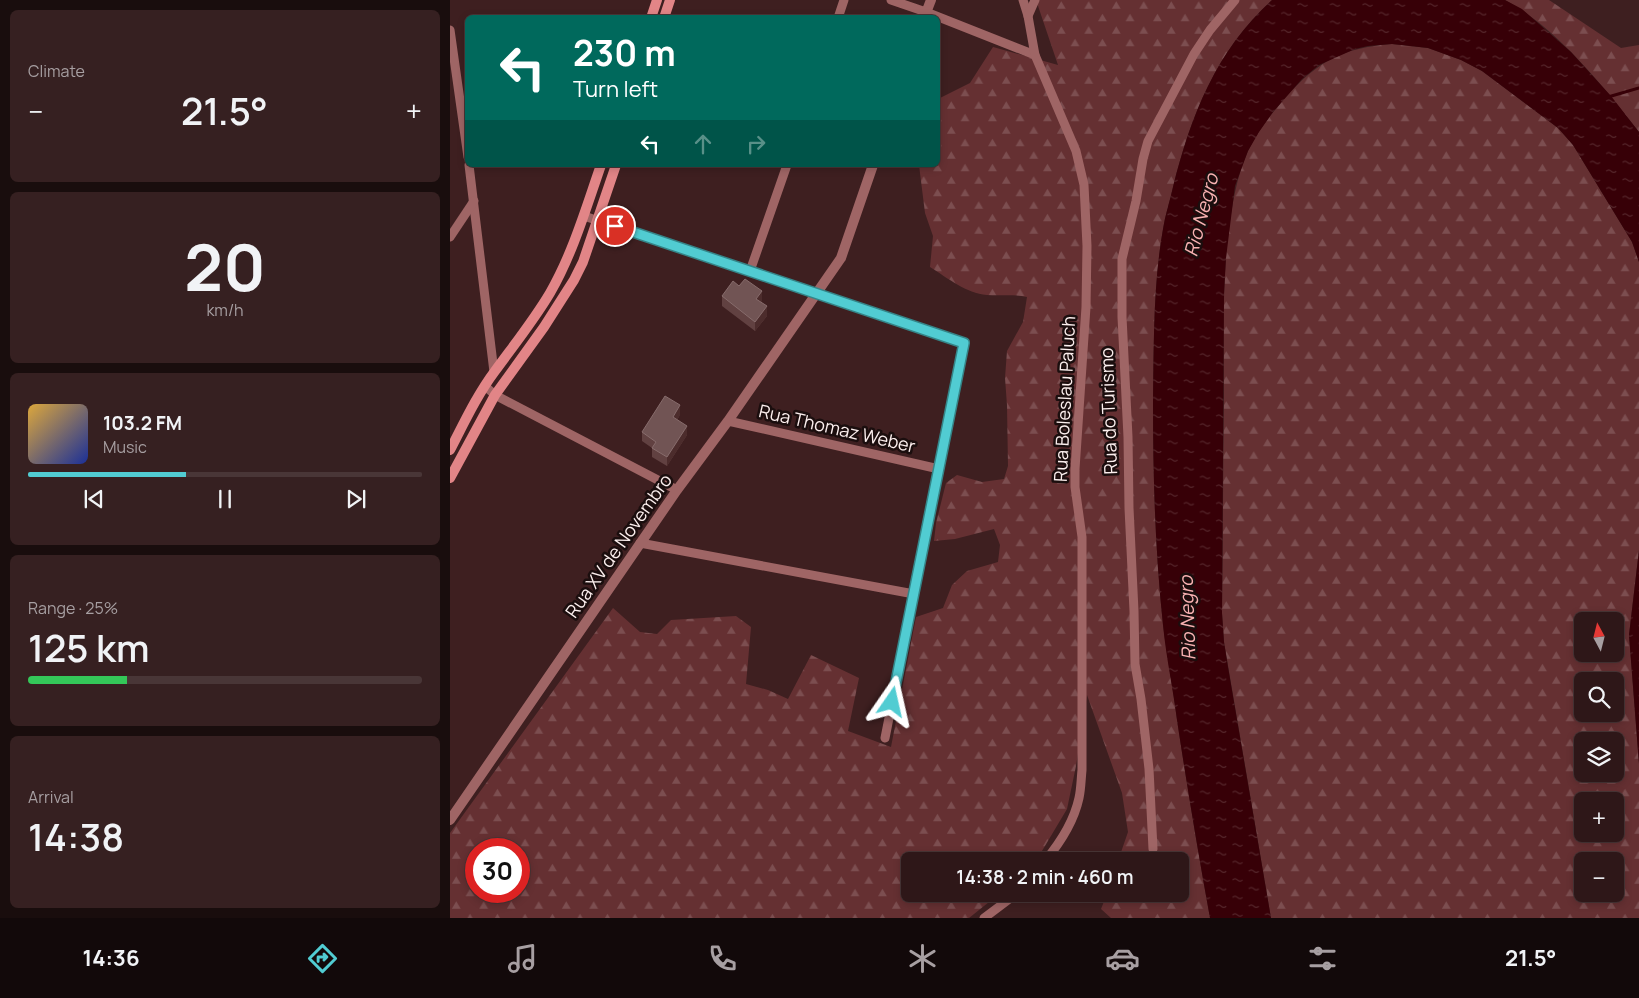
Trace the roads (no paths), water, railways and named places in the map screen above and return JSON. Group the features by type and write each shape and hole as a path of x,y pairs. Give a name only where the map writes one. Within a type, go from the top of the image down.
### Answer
{"main road":[{"path":"652,15 657,0"},
{"path":"665,15 670,0"},
{"path":"450,450 485,386 551,292 584,216 600,167"},
{"path":"450,478 495,395 561,302 583,262 615,167"}],"street":[{"path":"839,15 844,0"},
{"path":"891,0 925,15 931,0"},
{"name":"Rua Boleslau Paluch","path":"1023,0 1035,55 1076,151 1084,185 1087,246 1086,307 1075,469 1075,487 1082,537 1082,770 1079,798 1071,822 1052,852"},
{"path":"1028,16 1035,0"},
{"name":"Rua do Turismo","path":"1153,849 1149,769 1135,664 1122,264 1148,141 1194,54 1210,30 1235,0"},
{"path":"940,20 1035,55"},
{"path":"450,30 465,136"},
{"path":"469,167 494,372"},
{"path":"750,271 786,167"},
{"name":"Rua XV de Novembro","path":"450,820 677,490 818,294 841,258 872,167"},
{"path":"450,237 474,201"},
{"path":"584,216 964,343 885,738"},
{"path":"485,386 495,395 677,490"},
{"name":"Rua Thomaz Weber","path":"728,421 938,469"},
{"path":"640,543 914,594"},
{"path":"984,918 1005,902"}],"water":[{"name":"Rio Negro","path":"1272,0 1505,0 1522,9 1571,52 1611,96 1639,132 1639,262 1632,242 1573,145 1558,128 1482,71 1461,60 1428,48 1392,44 1368,46 1355,49 1319,65 1302,79 1273,112 1259,132 1248,151 1235,186 1226,258 1224,294 1222,613 1228,667 1271,918 1210,918 1164,637 1160,597 1153,457 1156,293 1165,218 1180,160 1197,110 1208,86 1235,41"},
{"path":"1639,550 1639,764 1629,635"}],"waterway":[{"path":"1608,97 1639,88"}]}
